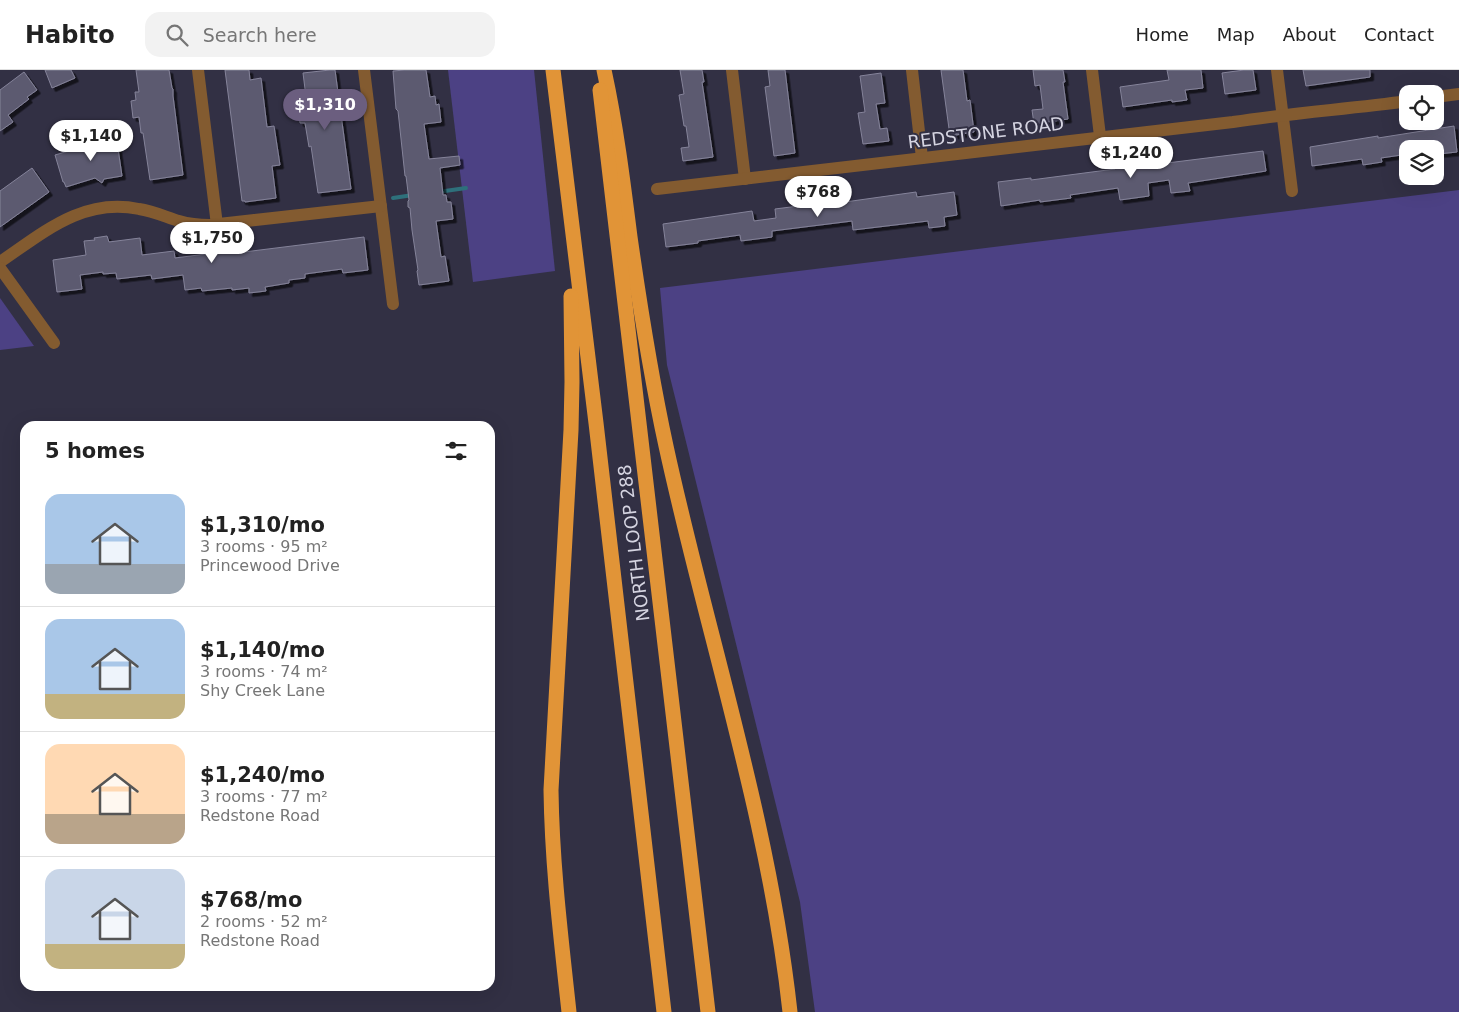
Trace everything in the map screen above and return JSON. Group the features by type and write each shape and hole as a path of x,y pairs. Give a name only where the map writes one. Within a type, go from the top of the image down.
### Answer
{"highway":[{"name":"NORTH LOOP 288","path":"553,70 664,1012"},
{"name":"NORTH LOOP 288","path":"597,70 708,1012"},
{"path":"604,70 613,111 633,258 657,403 761,838 780,937 790,1012"},
{"path":"566,172 571,259 572,382 551,790 555,880 569,1012"}],"street":[{"path":"198,70 217,225"},
{"path":"364,70 393,304"},
{"path":"732,70 745,179"},
{"path":"912,70 922,158"},
{"path":"1092,70 1100,136"},
{"path":"1277,70 1292,191"},
{"path":"1444,96 1459,94"},
{"name":"REDSTONE ROAD","path":"657,189 1233,122 1283,114 1350,109 1399,102"},
{"path":"0,262 58,223 79,213 100,208 121,206 139,208 186,223 217,225 381,206"},
{"path":"0,268 54,343"}],"shaded area":[{"path":"448,70 534,70 555,271 473,282"},
{"path":"1459,190 1459,1012 815,1012 800,902 667,365 660,288"},
{"path":"0,298 34,346 0,350"}],"building":[{"path":"45,70 71,70 75,78 52,88"},
{"path":"136,70 169,70 183,175 150,180 139,117 133,118 131,101 136,100 135,92 139,92"},
{"path":"225,70 249,70 250,80 261,78 267,127 274,126 280,165 272,166 276,198 242,201"},
{"path":"335,70 351,189 318,193 311,146 309,147 305,123 300,123 298,106 307,105 303,73"},
{"path":"426,70 430,97 435,96 436,105 439,104 441,122 424,124 429,159 459,156 460,165 440,168 443,195 446,195 447,202 451,202 453,219 436,221 441,257 445,256 449,281 419,285 410,208 408,207 409,200 398,111 396,109 393,71"},
{"path":"680,70 702,70 704,82 702,82 713,157 683,161 681,148 689,147 679,95 684,94"},
{"path":"768,70 785,70 795,153 774,156 765,87 770,86"},
{"path":"941,70 963,70 967,101 970,100 974,132 950,136"},
{"path":"1033,70 1063,70 1068,119 1034,124 1032,110 1043,109 1040,85 1035,86"},
{"path":"1167,70 1201,70 1203,88 1185,90 1187,100 1172,102 1172,100 1123,107 1120,87 1169,80"},
{"path":"1253,70 1256,90 1225,94 1222,73"},
{"path":"1303,70 1370,70 1370,77 1306,86"},
{"path":"24,72 37,90 27,97 29,99 8,115 13,122 0,131 0,90"},
{"path":"881,73 885,103 876,104 880,129 887,128 889,141 863,144 858,113 865,112 860,76"},
{"path":"1454,126 1457,152 1444,153 1444,140 1399,140 1399,155 1381,158 1382,162 1363,165 1362,159 1312,166 1310,147 1378,136 1378,138 1429,130 1444,130 1444,128"},
{"path":"116,135 122,176 104,179 102,183 95,178 66,187 55,155 99,142 99,138"},
{"path":"1263,151 1266,171 1188,183 1190,191 1171,193 1169,180 1148,183 1149,196 1120,200 1118,188 1070,195 1071,198 1040,202 1040,200 1001,206 998,182 1031,178 1031,180 1115,169 1115,167 1135,165 1135,167"},
{"path":"32,168 49,192 0,227 0,191"},
{"path":"916,192 917,197 954,192 957,215 944,217 945,226 929,228 928,221 853,230 852,221 772,231 772,237 741,241 740,235 666,247 663,224 752,211 754,221 776,218 775,209 838,201 838,203"},
{"path":"107,236 109,242 140,238 142,255 174,251 175,258 236,253 364,237 368,270 343,273 342,269 305,274 305,278 289,280 289,283 265,287 266,291 249,293 249,288 202,291 201,288 185,290 183,275 152,279 151,275 117,279 116,273 103,274 103,272 80,275 82,289 57,292 53,260 86,255 84,241"}],"waterway":[{"path":"438,192 466,188"},
{"path":"393,198 413,195"}]}
